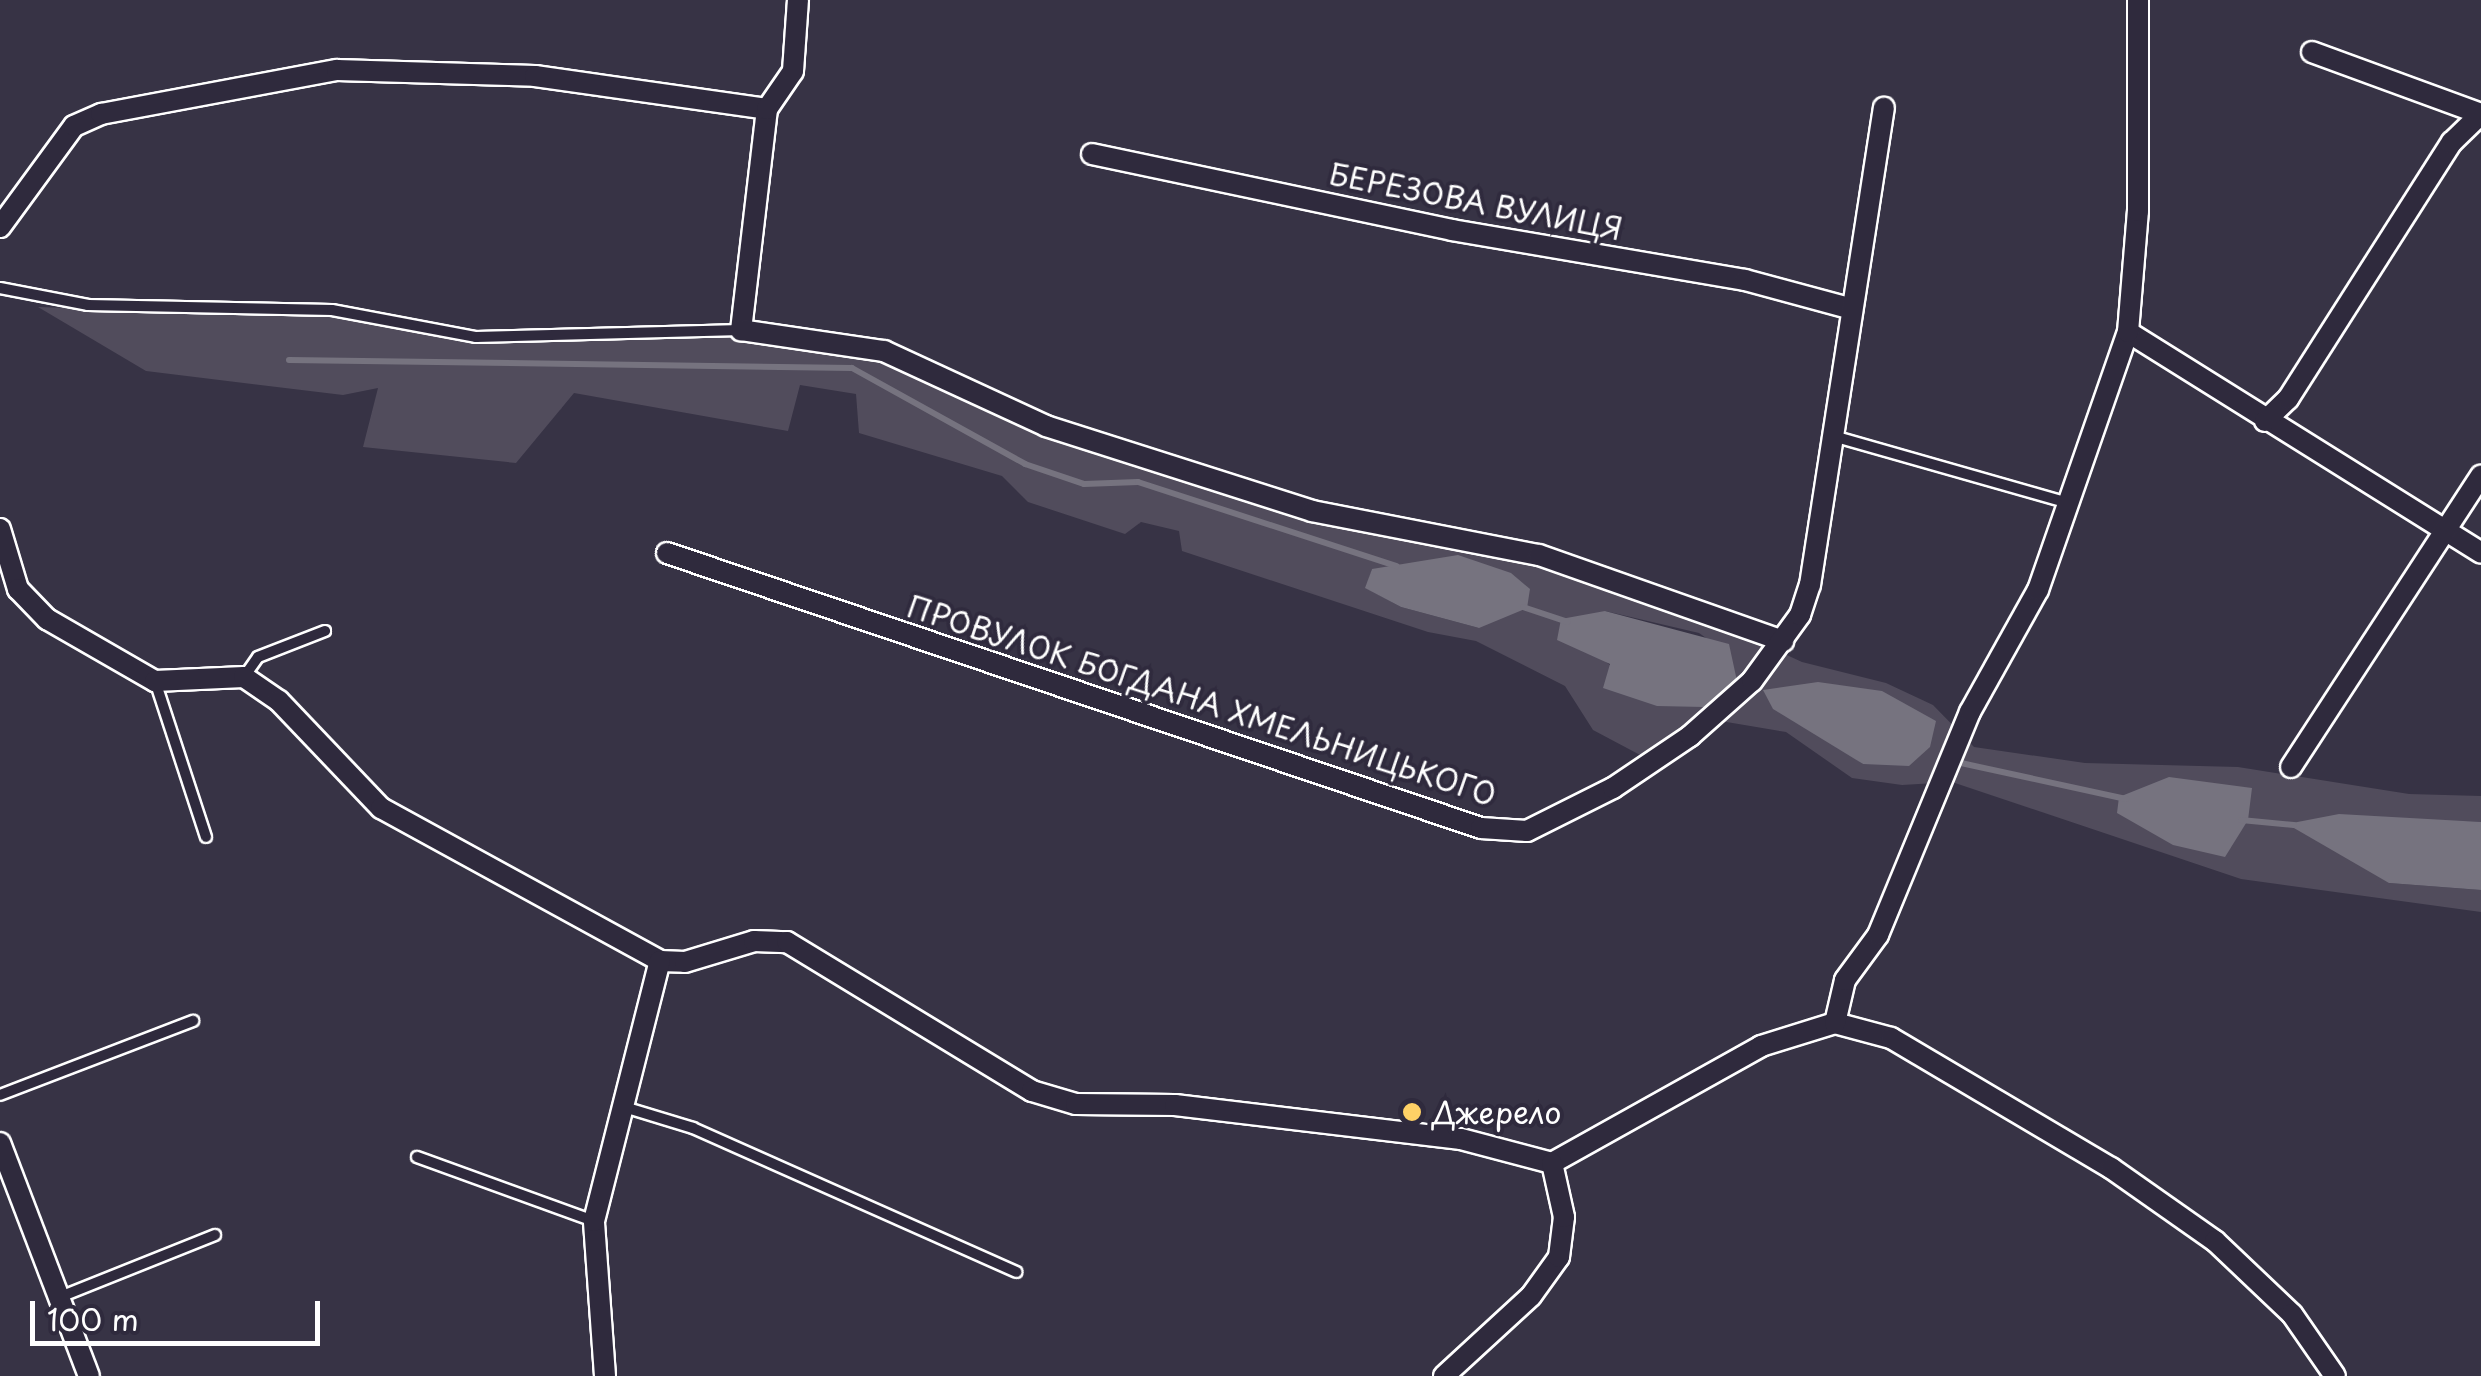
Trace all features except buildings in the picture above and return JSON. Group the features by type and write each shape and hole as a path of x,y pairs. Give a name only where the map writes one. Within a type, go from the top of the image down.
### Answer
{"street":[{"path":"798,0 793,71 767,110 741,330 884,351 1046,426 1312,511 1539,556 1783,641"},
{"path":"1836,1023 1846,980 1878,935 1970,712 2038,590 2072,504 2128,332 2138,211 2138,0"},
{"path":"2265,421 2288,400 2452,142 2481,114 2312,52"},
{"path":"0,227 74,126 100,114 337,70 535,76 767,110"},
{"name":"ПРОВУЛОК БОГДАНА ХМЕЛЬНИЦЬКОГО","path":"668,554 1496,829 1527,831 1613,788 1690,736 1752,681 1783,641 1810,585 1848,308 1884,108"},
{"name":"БЕРЕЗОВА ВУЛИЦЯ","path":"1092,154 1452,230 1744,280 1848,308"},
{"path":"2128,332 2481,553"},
{"path":"2291,767 2481,475"},
{"path":"0,529 18,588 47,619 155,681 244,677 280,700 394,817 660,961 684,962 754,942 787,942 1032,1091 1076,1104 1175,1104 1442,1137 1552,1163 1761,1046 1836,1023 1891,1038 2110,1168 2215,1241 2292,1314 2335,1376"},
{"path":"605,1376 594,1220 660,961"},
{"path":"0,1143 89,1376"},
{"path":"1444,1376 1531,1296 1559,1257 1564,1217 1552,1163"}],"lane":[{"path":"0,288 88,305 332,310 476,338 741,330"},
{"path":"1833,436 2072,504"},
{"path":"244,677 258,657 325,631"},
{"path":"155,681 206,837"},
{"path":"0,1095 193,1021"},
{"path":"624,1106 693,1128 1016,1272"},
{"path":"417,1157 594,1220"},
{"path":"59,1298 215,1236"}],"shaded area":[{"path":"38,307 332,316 476,344 740,336 883,355 1043,431 1470,543 1720,624 1802,662 1886,683 1933,705 1974,747 2085,763 2238,767 2409,794 2481,796 2481,822 2425,821 2389,883 2481,890 2481,912 2241,879 1952,782 1902,785 1852,778 1786,732 1697,717 1642,756 1593,730 1565,686 1476,641 1428,632 1182,551 1179,531 1141,522 1125,534 1028,502 1002,476 859,433 856,394 800,385 788,431 574,393 516,463 363,447 378,388 343,395 146,371","holes":["1372,569 1479,628 1401,607 1366,588","1605,611 1699,633 1716,645 1610,665 1593,652","1935,721 1863,764 1836,745"]},
{"path":"1458,555 1511,573 1530,589 1527,608 1479,628 1401,607 1365,588 1372,569"},
{"path":"1605,611 1729,644 1737,681 1704,707 1657,706 1603,688 1610,664 1557,640 1561,619"},
{"path":"1818,682 1882,691 1936,721 1930,747 1909,766 1863,764 1773,709 1763,690"},
{"path":"2169,777 2252,788 2248,820 2225,857 2173,845 2117,813 2119,797"},
{"path":"2339,814 2481,822 2481,890 2389,883 2287,824"}],"waterway":[{"path":"289,360 852,368 1025,464 1084,484 1138,482 1397,566"},
{"path":"1523,607 1568,622"},
{"path":"1961,763 2126,799"},
{"path":"2241,820 2294,825"}],"place":[{"name":"Джерело","path":"1412,1112"}]}
